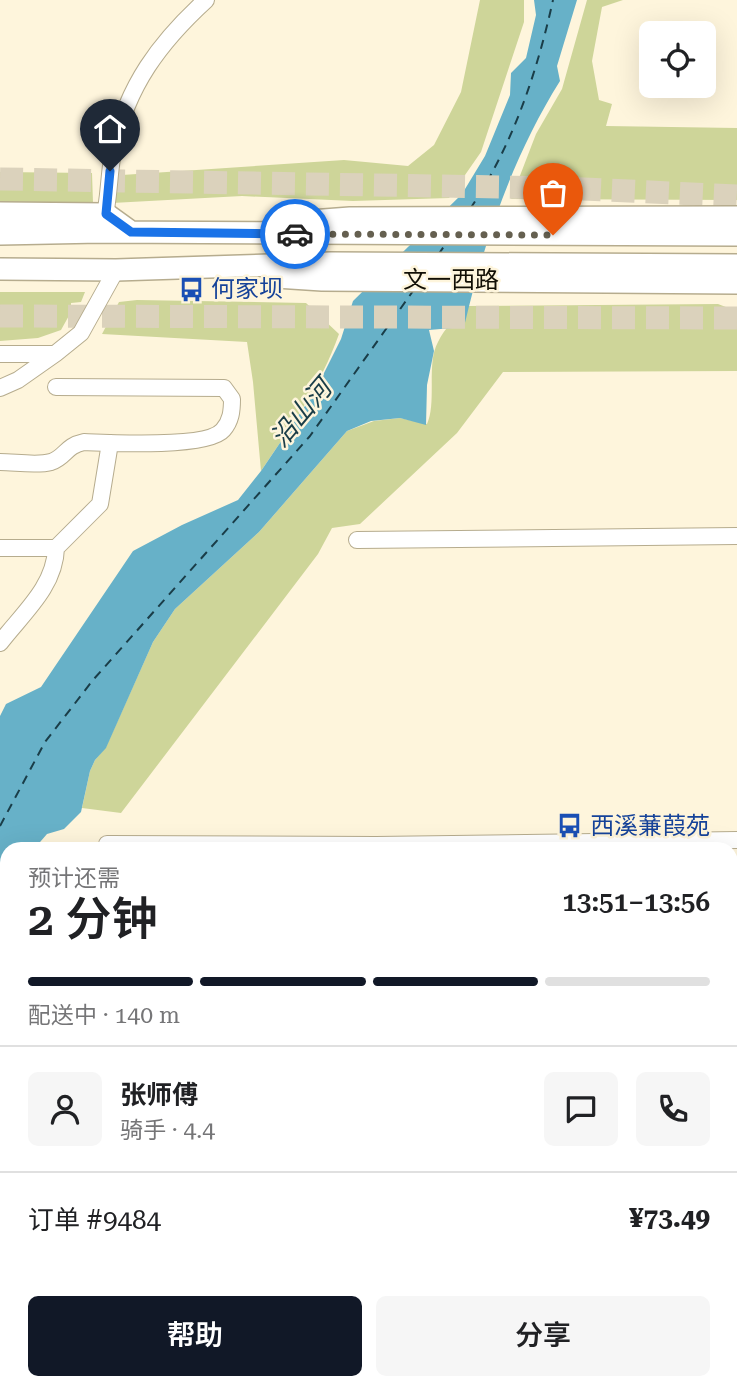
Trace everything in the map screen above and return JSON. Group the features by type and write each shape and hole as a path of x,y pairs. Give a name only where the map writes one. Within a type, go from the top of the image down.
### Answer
{"main road":[{"path":"0,213 103,223"},
{"name":"文一西路","path":"347,226 605,218 737,218"},
{"name":"文一西路","path":"0,234 103,223 131,232 213,233 248,225 737,235"},
{"name":"文一西路","path":"326,271 737,265"},
{"name":"文一西路","path":"0,269 111,277 208,267 737,283"},
{"path":"0,282 111,277"}],"street":[{"path":"103,223 113,150 123,110 160,47 184,19 206,0"},
{"path":"0,388 18,380 81,333 111,277"},
{"path":"0,354 55,354"},
{"path":"0,462 49,462 62,456 71,445 83,442 200,441 222,432 231,415 232,399 224,388 56,387"},
{"path":"0,548 56,548 100,505 106,484 110,443"},
{"path":"357,540 737,536"},
{"path":"0,643 51,579 56,563 56,548"},
{"path":"634,842 737,840"}],"green space":[{"path":"480,0 524,0 524,22 481,152 449,198 353,201 242,196 112,203 122,175 344,160 408,166 434,145 461,92"},
{"path":"587,0 623,0 602,7 592,61 599,100 612,104 606,126 737,128 737,200 511,199 536,134 562,89"},
{"path":"0,172 92,173 93,203 0,203"},
{"path":"0,292 85,292 81,302 71,303 71,312 61,330 38,338 0,341"},
{"path":"119,302 306,303 339,334 314,389 261,471 247,342 102,334"},
{"path":"718,304 731,309 737,321 737,371 503,372 457,433 360,524 332,528 318,554 121,813 82,808 95,760 106,747 153,642 175,609 259,532 347,431 374,421 400,418 427,424 431,405 434,351 443,333 465,306"}],"water":[{"name":"沿山河","path":"534,0 577,0 557,66 560,81 514,169 491,231 464,327 429,330 434,351 427,385 426,425 400,418 371,421 347,431 259,532 175,609 153,642 106,748 95,760 81,812 64,829 47,834 40,842 0,842 0,716 6,704 41,687 133,551 238,500 261,471 315,391 341,339 353,301 462,194 485,156 510,95 511,73 526,58 536,15"}],"ferry route":[{"path":"470,209 498,160 521,109 553,0"},
{"path":"438,255 447,242"},
{"path":"0,826 45,742 93,680 310,436 413,291"}],"tunnel":[{"path":"0,179 563,188 737,196"},
{"path":"0,316 737,318"}],"way so far":[{"path":"295,234 553,235"}],"place":[{"name":"何家坝","path":"191,289"},
{"name":"西溪蒹葭苑","path":"570,826"}],"route":[{"path":"110,171 106,214 131,232 295,234"}]}
